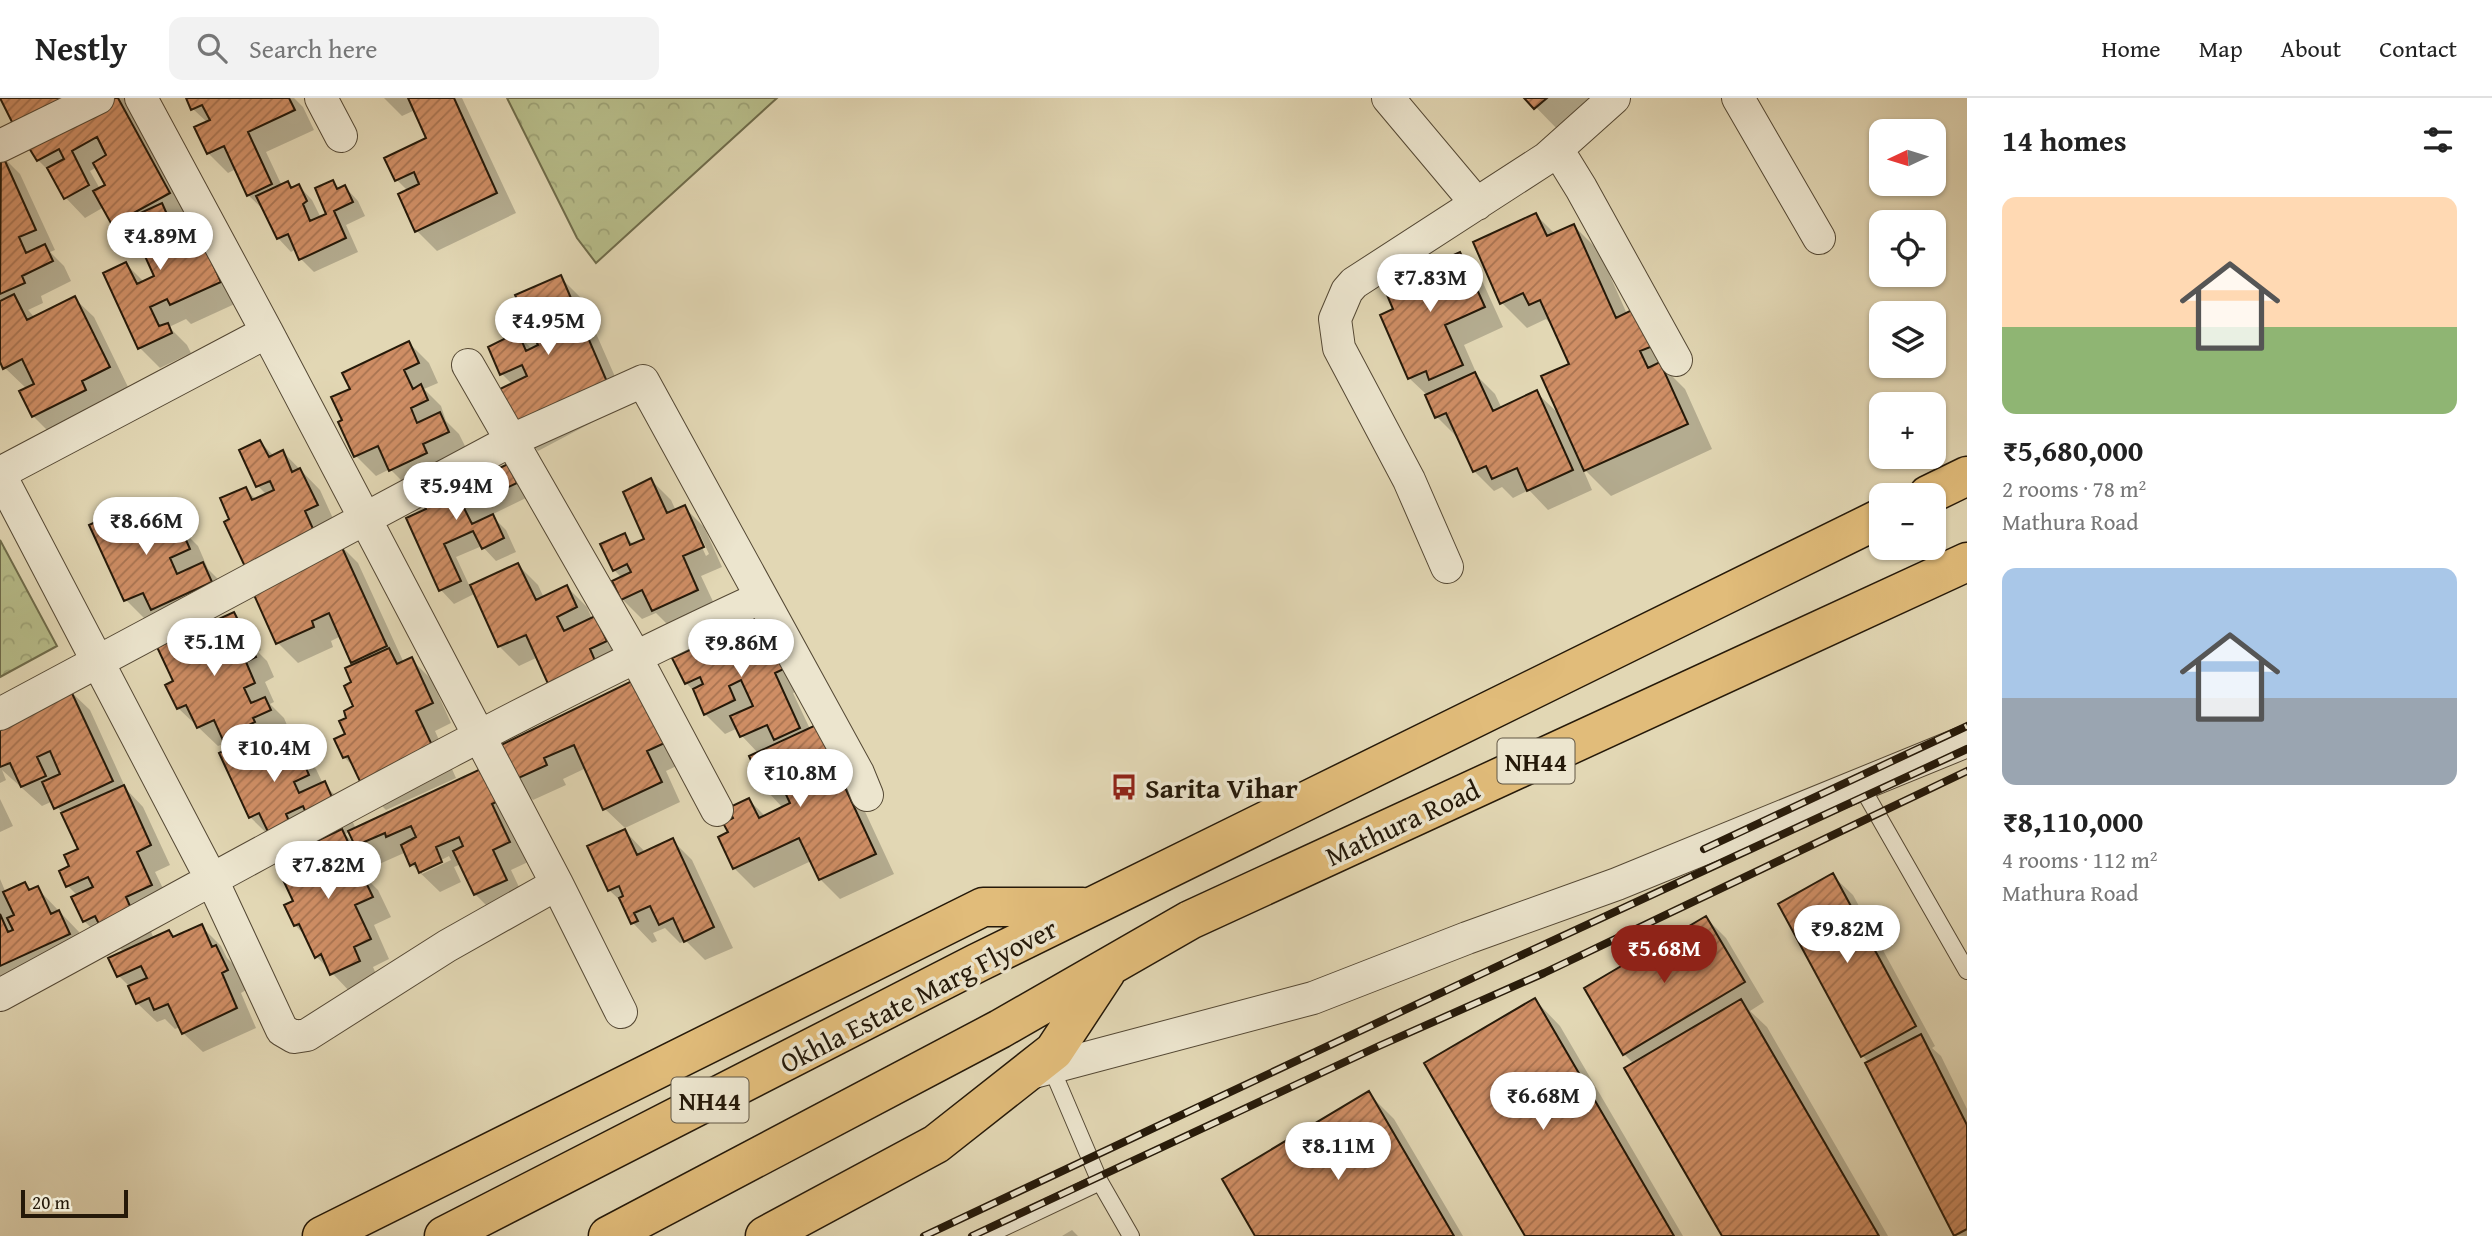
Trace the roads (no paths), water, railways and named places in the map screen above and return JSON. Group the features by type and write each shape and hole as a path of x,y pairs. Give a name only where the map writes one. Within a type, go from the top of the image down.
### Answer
{"highway":[{"path":"1946,486 1967,476"},
{"name":"NH44","path":"1093,907 1869,525"},
{"name":"Mathura Road","path":"1109,968 1190,920 1967,562"},
{"path":"322,1236 983,907 1093,907"},
{"name":"Okhla Estate Marg Flyover","path":"444,1236 977,963 1093,907"},
{"path":"765,1236 936,1144 1038,1070 1054,1051 1109,968"},
{"name":"NH44","path":"608,1236 1000,1029 1109,968"}],"street":[{"path":"0,146 97,98"},
{"path":"141,98 557,884 621,1012"},
{"path":"321,98 341,135"},
{"path":"1388,98 1477,204"},
{"path":"1447,567 1409,480 1339,348 1335,319 1341,303 1354,283 1547,158 1614,98"},
{"path":"1738,98 1819,238"},
{"path":"1557,149 1676,360"},
{"path":"267,332 0,474 212,880 282,1030 294,1037 307,1035 447,946 557,884"},
{"path":"468,365 635,656 717,810"},
{"path":"0,714 512,440 643,382 858,773 867,795"},
{"path":"0,995 479,737 635,656 760,598"},
{"path":"1038,1070 1313,998 1616,884 1967,741"}],"lane":[{"path":"1860,784 1967,971"},
{"path":"1038,1070 1131,1236"},
{"path":"986,1236 1100,1182"}],"railway":[{"path":"1704,849 1967,726"},
{"path":"924,1236 1967,749"},
{"path":"972,1236 1379,1046 1544,973 1967,771"}],"place":[{"name":"Sarita Vihar","path":"1124,787"}]}
